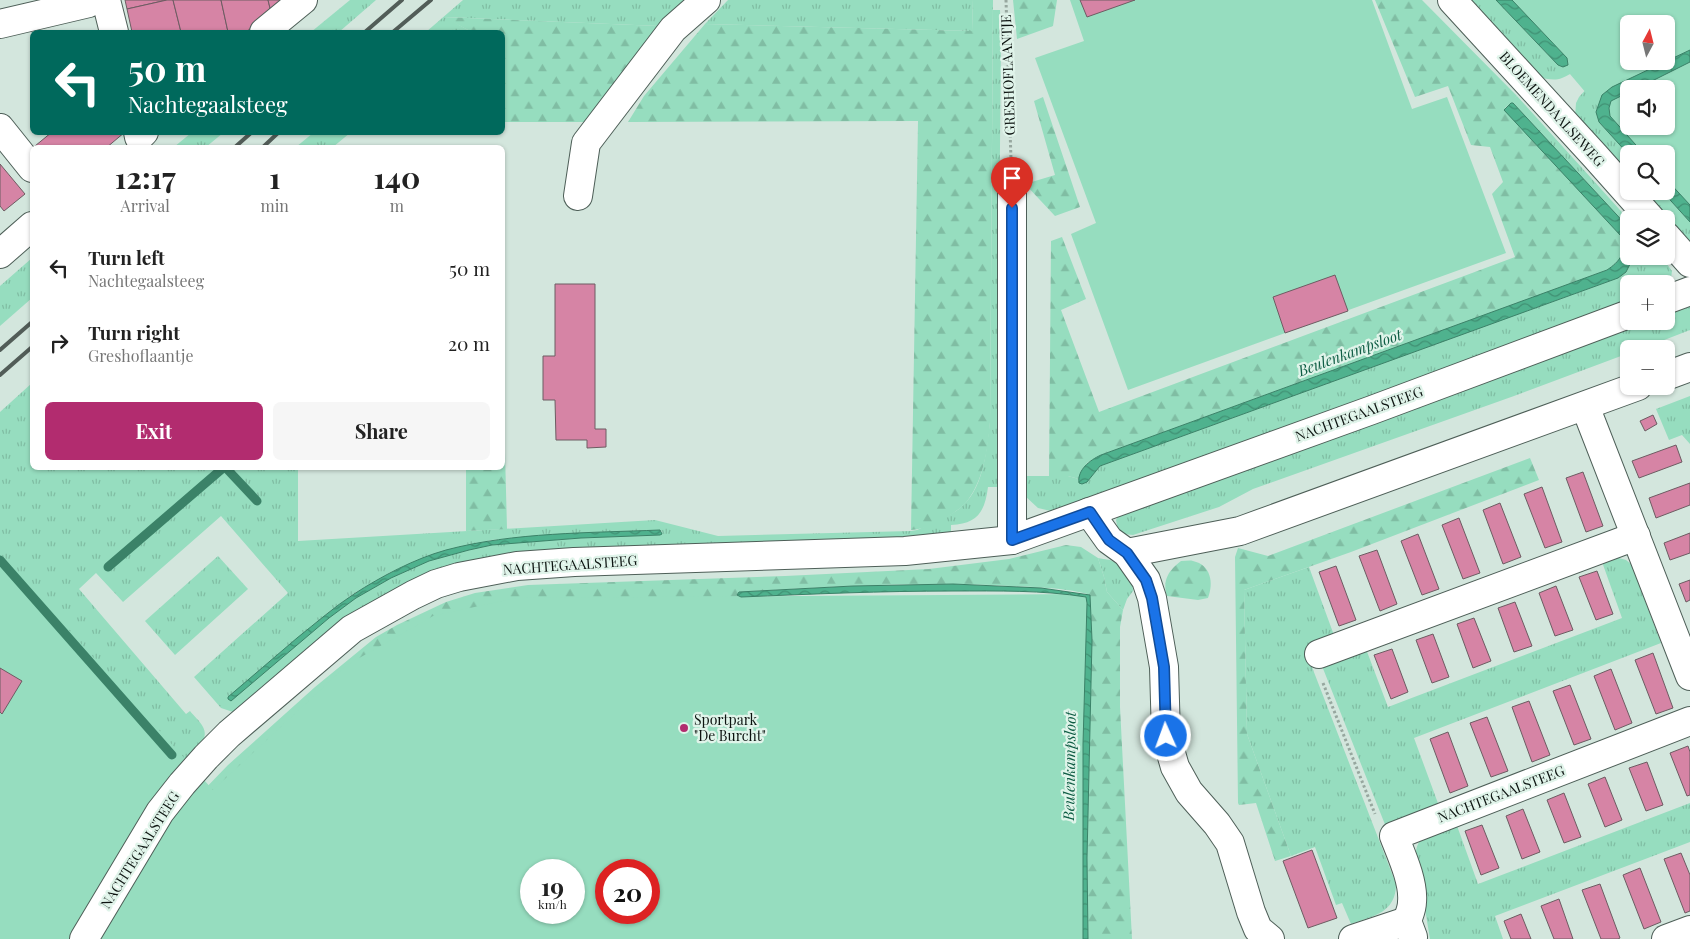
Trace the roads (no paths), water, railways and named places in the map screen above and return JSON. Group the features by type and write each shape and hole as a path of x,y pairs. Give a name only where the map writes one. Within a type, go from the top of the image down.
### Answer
{"street":[{"path":"266,30 303,0"},
{"path":"578,196 586,143 673,29 706,0"},
{"name":"BLOEMENDAALSEWEG","path":"1452,0 1643,210"},
{"path":"0,24 97,2 113,30"},
{"path":"0,128 30,166"},
{"path":"1012,188 1012,540"},
{"path":"0,254 30,228"},
{"path":"1675,246 1690,263"},
{"path":"1675,297 1690,291"},
{"name":"NACHTEGAALSTEEG","path":"84,939 160,812 206,757 229,734 352,629 436,584 459,577 518,566 574,562 905,551 1012,540 1372,410 1620,317"},
{"path":"1675,372 1690,366"},
{"path":"1127,553 1240,531 1620,393"},
{"path":"1585,406 1690,676"},
{"path":"1090,512 1109,540 1127,553 1146,580 1152,598 1164,667 1166,736 1175,767 1189,792 1218,824 1230,843 1258,929 1270,939"},
{"path":"1319,654 1636,536"},
{"name":"NACHTEGAALSTEEG","path":"1410,930 1412,892 1394,836 1690,721"},
{"path":"1353,939 1410,930"},
{"path":"1666,939 1690,930"}],"water":[{"path":"1496,0 1512,0 1567,58 1568,65 1563,67 1558,65"},
{"path":"1690,50 1690,62 1675,70 1675,57"},
{"path":"1648,70 1674,70 1654,80 1627,80"},
{"path":"1620,83 1620,96 1611,101 1609,108 1610,116 1620,127 1620,135 1627,135 1636,145 1620,145 1599,122 1596,112 1602,95"},
{"path":"1513,103 1620,218 1620,235 1504,110"},
{"path":"1675,189 1690,205 1690,222 1670,200 1675,200"},
{"path":"1620,258 1620,265 1630,265 1626,272 1618,278 1100,466 1087,482 1079,483 1082,470 1101,455 1607,270"},
{"path":"660,530 662,534 660,535 581,538 492,545 429,561 391,578 356,598 329,618 231,701 228,699 228,697 339,604 376,581 422,558 446,550 498,540 552,534"},
{"path":"953,584 1041,588 1090,595 1092,640 1087,858 1088,939 1083,939 1083,744 1086,597 1036,592 987,591 873,592 741,597 737,595 739,592 853,586"}],"waterway":[{"path":"108,567 221,470"},
{"path":"228,470 257,501"},
{"path":"0,560 172,755"}],"railway":[{"path":"367,30 402,0"},
{"path":"395,30 431,0"},
{"path":"237,145 249,135"},
{"path":"265,145 276,135"},
{"path":"0,350 30,324"},
{"path":"0,375 30,349"}],"place":[{"name":"Sportpark \"De Burcht\"","path":"684,728"}],"water label":[{"name":"Beulenkampsloot","path":"1350,353"},
{"name":"Beulenkampsloot","path":"1070,766"}]}
